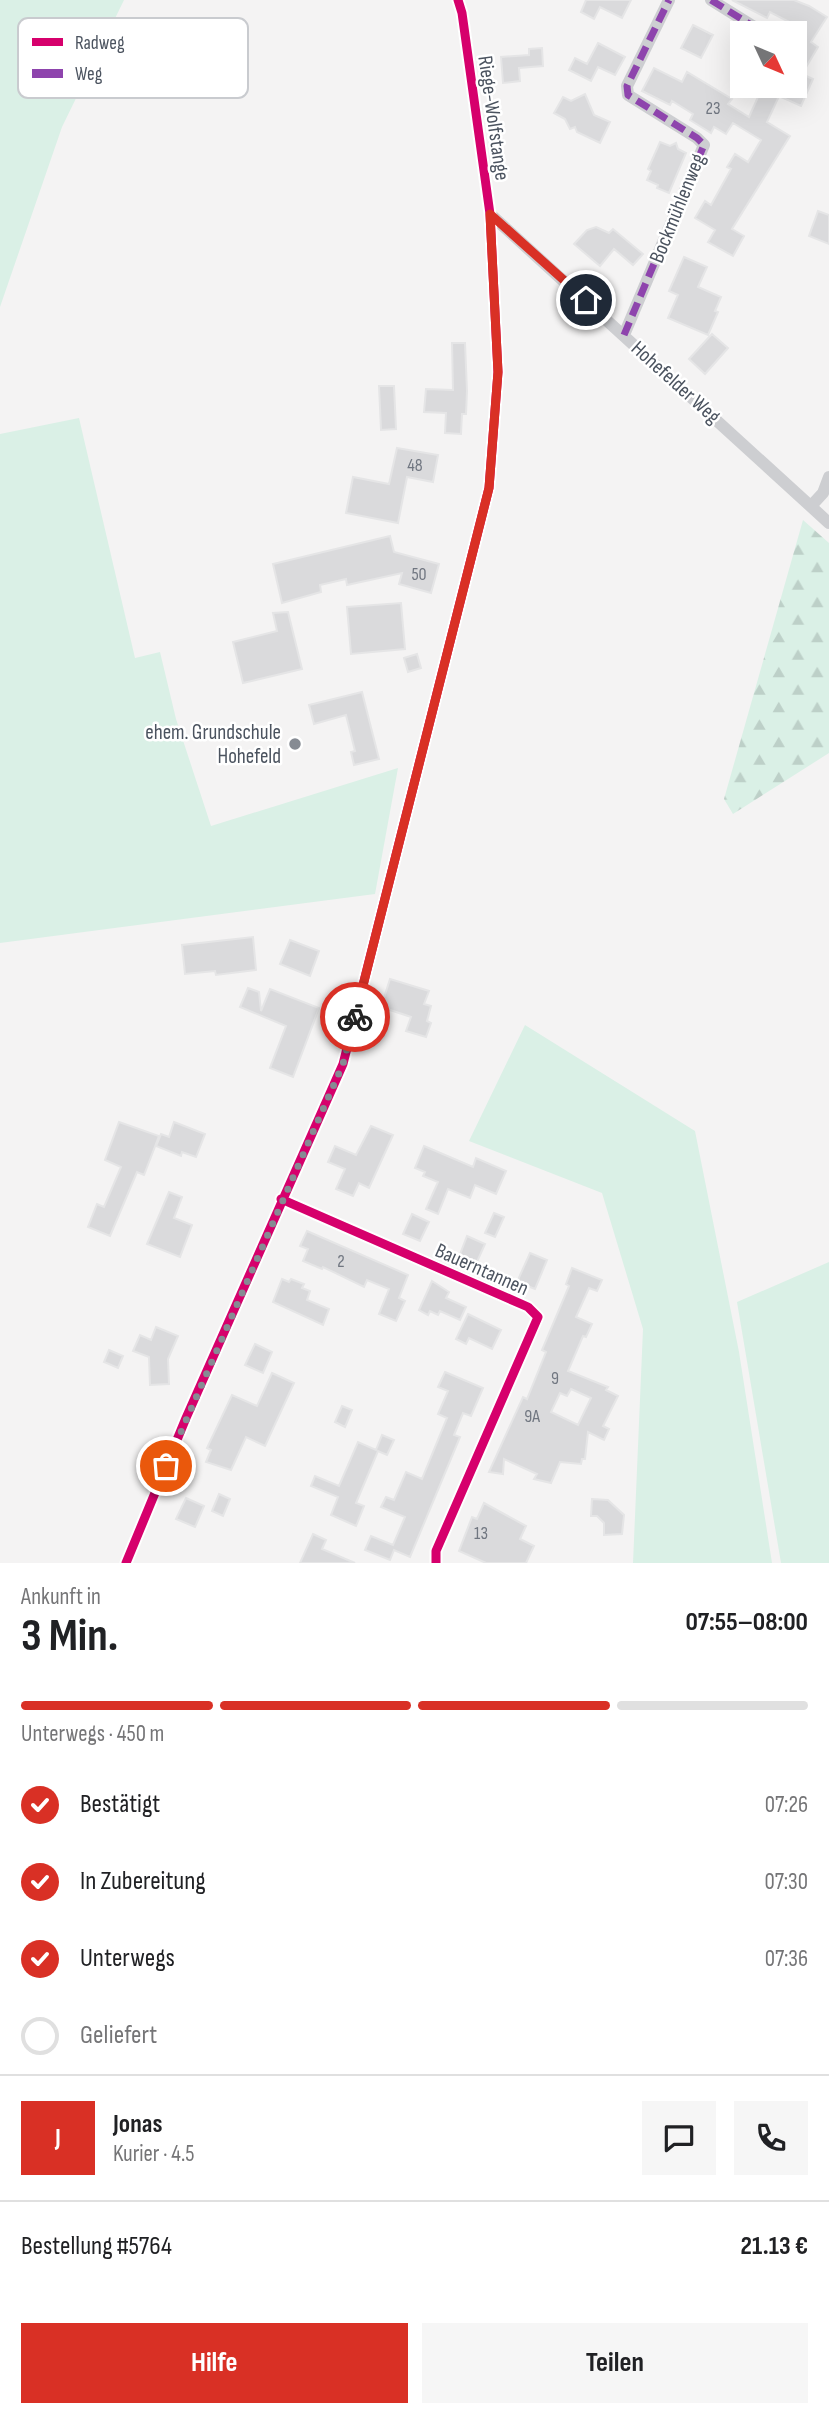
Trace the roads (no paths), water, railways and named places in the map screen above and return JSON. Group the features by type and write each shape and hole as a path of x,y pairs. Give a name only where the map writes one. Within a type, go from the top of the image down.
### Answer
{"street":[{"name":"Riege-Wolfstange","path":"126,1563 281,1199 343,1064 489,488 498,372 490,214 458,0"},
{"name":"Bockmühlenweg","path":"624,335 704,145 628,95 626,86 669,0"},
{"path":"711,0 745,21"},
{"name":"Hohefelder Weg","path":"490,214 829,523"},
{"path":"811,506 823,493 829,477"},
{"name":"Bauerntannen","path":"281,1199 528,1307 538,1317 436,1551 436,1563"}],"place":[{"name":"ehem. Grundschule Hohefeld","path":"295,744"}]}
